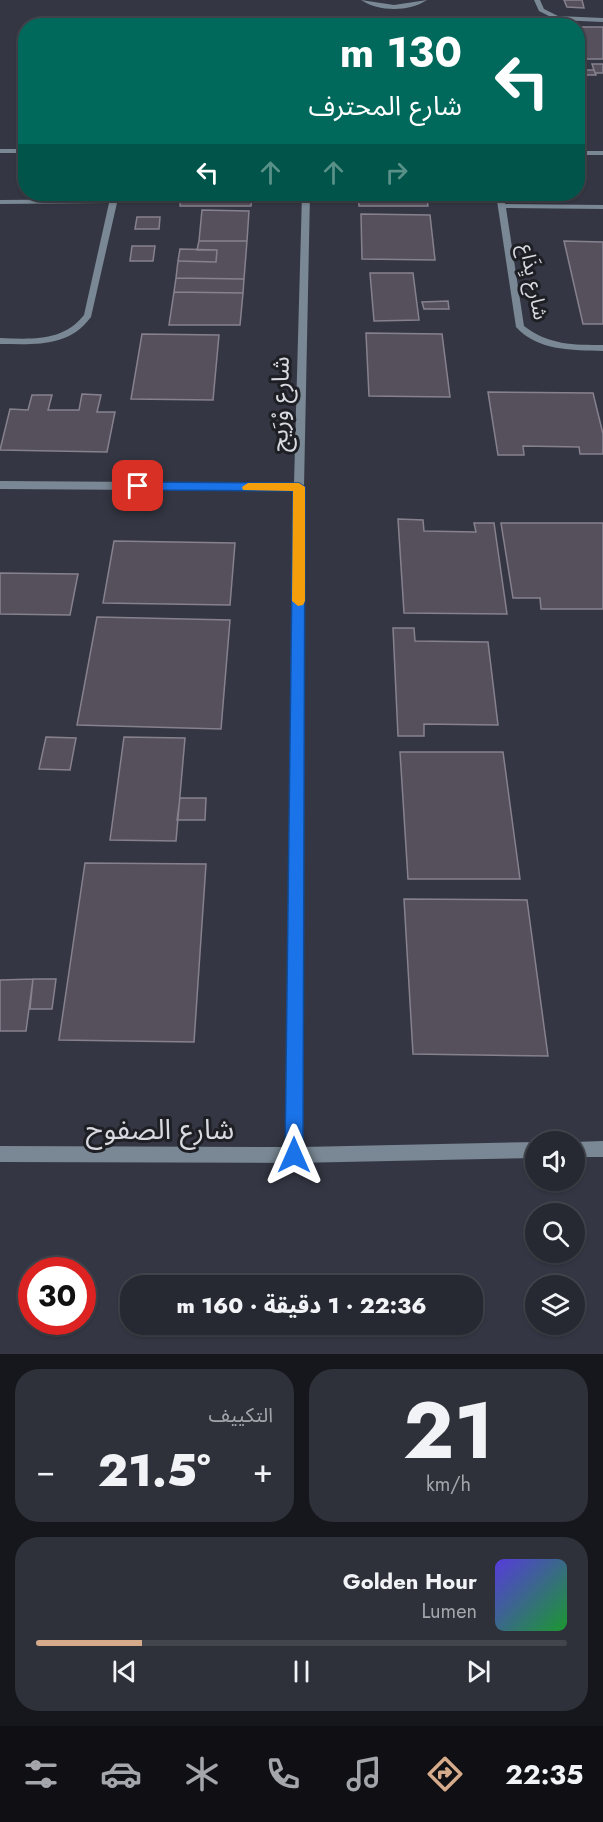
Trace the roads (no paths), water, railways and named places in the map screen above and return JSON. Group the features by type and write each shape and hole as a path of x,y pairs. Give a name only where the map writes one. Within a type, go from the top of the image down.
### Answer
{"street":[{"path":"364,0 394,7 424,0"},
{"path":"537,0 540,10 549,16 558,18"},
{"path":"585,20 603,20"},
{"path":"0,151 18,151"},
{"path":"585,153 603,153"},
{"path":"0,202 23,201"},
{"path":"0,341 53,339 71,333 84,323 88,315 113,201"},
{"name":"شارع وْرَيج","path":"294,1155 299,487 306,201"},
{"name":"شارع يِذَاع","path":"502,201 520,327 528,334 550,345 603,348"},
{"path":"503,206 603,207"},
{"path":"0,485 299,487"},
{"path":"585,1149 603,1149"},
{"name":"شارع الصفوح","path":"0,1154 294,1155 525,1150"}]}
